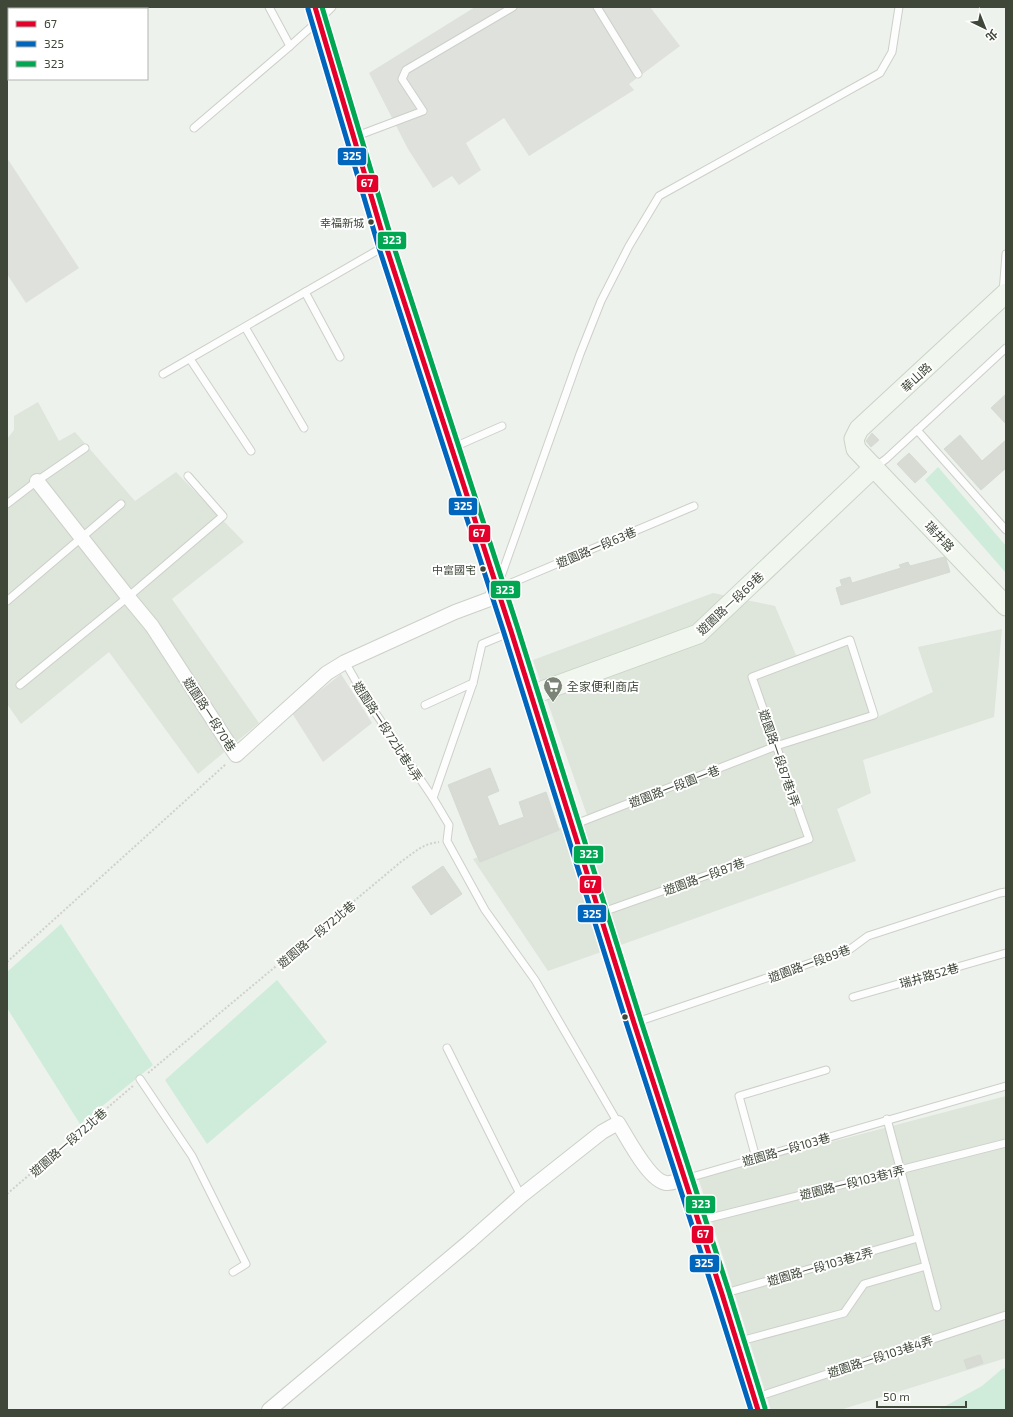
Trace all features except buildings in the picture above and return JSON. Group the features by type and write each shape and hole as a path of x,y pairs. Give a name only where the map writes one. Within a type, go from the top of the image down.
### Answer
{"street":[{"path":"322,11 353,137 386,246 511,631 756,1404"},
{"name":"華山路","path":"874,467 856,449 854,439 860,429 1004,295"},
{"name":"瑞井路","path":"874,467 1006,606"},
{"name":"遊園路一段69巷","path":"531,696 698,634 874,467"},
{"name":"遊園路一段70巷","path":"37,481 152,626 236,755 327,673 345,662 455,612 490,599 497,589"},
{"path":"269,1410 463,1248 521,1196 602,1132 618,1123 648,1170 655,1177 666,1183 684,1179"}],"lane":[{"path":"269,7 290,46"},
{"path":"353,137 423,110 402,79 406,70 513,7"},
{"path":"597,7 638,74"},
{"path":"497,589 600,301 629,246 659,196 880,73 892,52 899,7"},
{"path":"194,128 290,46 322,11"},
{"path":"163,374 386,246"},
{"path":"1004,295 1006,254"},
{"path":"305,292 340,357"},
{"path":"245,327 304,428"},
{"path":"874,467 886,459 1006,348"},
{"path":"190,359 251,451"},
{"path":"452,448 502,426"},
{"path":"917,430 1006,529"},
{"path":"7,504 85,448"},
{"path":"20,685 128,597 223,516 188,476"},
{"path":"7,601 121,504"},
{"name":"遊園路一段63巷","path":"497,589 694,506"},
{"path":"511,631 482,644 473,683 433,798 449,825 447,841 485,910 535,980 618,1123"},
{"name":"遊園路一段園一巷","path":"572,825 776,746 874,715 850,640 752,677"},
{"name":"遊園路一段72北巷4弄","path":"345,662 366,699 433,798"},
{"name":"遊園路一段87巷1弄","path":"752,677 809,839"},
{"path":"425,705 473,683"},
{"name":"遊園路一段87巷","path":"600,914 809,839"},
{"name":"遊園路一段89巷","path":"634,1023 850,950 868,936 1006,892"},
{"name":"瑞井路52巷","path":"853,997 1006,953"},
{"path":"447,1048 521,1196"},
{"path":"756,1158 739,1096 826,1070"},
{"path":"140,1080 192,1156 246,1264 233,1272"},
{"name":"遊園路一段103巷","path":"684,1179 1006,1086"},
{"path":"887,1120 937,1306"},
{"name":"遊園路一段103巷1弄","path":"698,1221 1006,1143"},
{"name":"遊園路一段103巷2弄","path":"722,1294 918,1238"},
{"path":"737,1342 844,1313 864,1284 926,1266"},
{"name":"遊園路一段103巷4弄","path":"756,1404 1006,1314"}],"path":[{"path":"7,962 236,755"},
{"name":"遊園路一段72北巷","path":"7,1194 140,1080 407,858 428,843 447,841"}],"shaded area":[{"path":"475,7 650,7 680,46 629,84 634,90 529,156 504,118 466,143 481,170 459,185 452,176 433,188 408,149 369,73"},
{"path":"7,158 79,268 26,303 7,274"},
{"path":"38,402 59,441 75,432 135,501 176,472 244,542 172,599 259,723 198,774 109,652 21,724 7,704 7,439 14,430 14,416"},
{"path":"713,593 775,606 796,655 852,643 873,719 933,692 918,647 1002,629 994,717 863,760 871,793 837,809 856,861 548,971 473,859 588,818 533,660"},
{"path":"341,674 372,723 323,762 292,713"},
{"path":"1006,1096 1006,1358 840,1410 771,1410 698,1177"}],"green space":[{"path":"938,467 1006,546 1006,573 925,480"},
{"path":"61,924 153,1065 80,1124 7,1008 7,972"},
{"path":"277,980 327,1042 207,1144 165,1080"},
{"path":"1006,1368 1006,1410 938,1410 982,1386 1002,1369"}],"transit line":[{"name":"67","path":"315,7 386,246 511,631 634,1023 758,1410"},
{"name":"323","path":"322,7 393,244 518,629 641,1021 765,1408"},
{"name":"325","path":"308,9 379,248 504,633 627,1025 751,1410"}],"place":[{"name":"幸福新城","path":"371,222"},
{"name":"中富國宅","path":"483,569"},
{"name":"全家便利商店","path":"553,703"}]}
